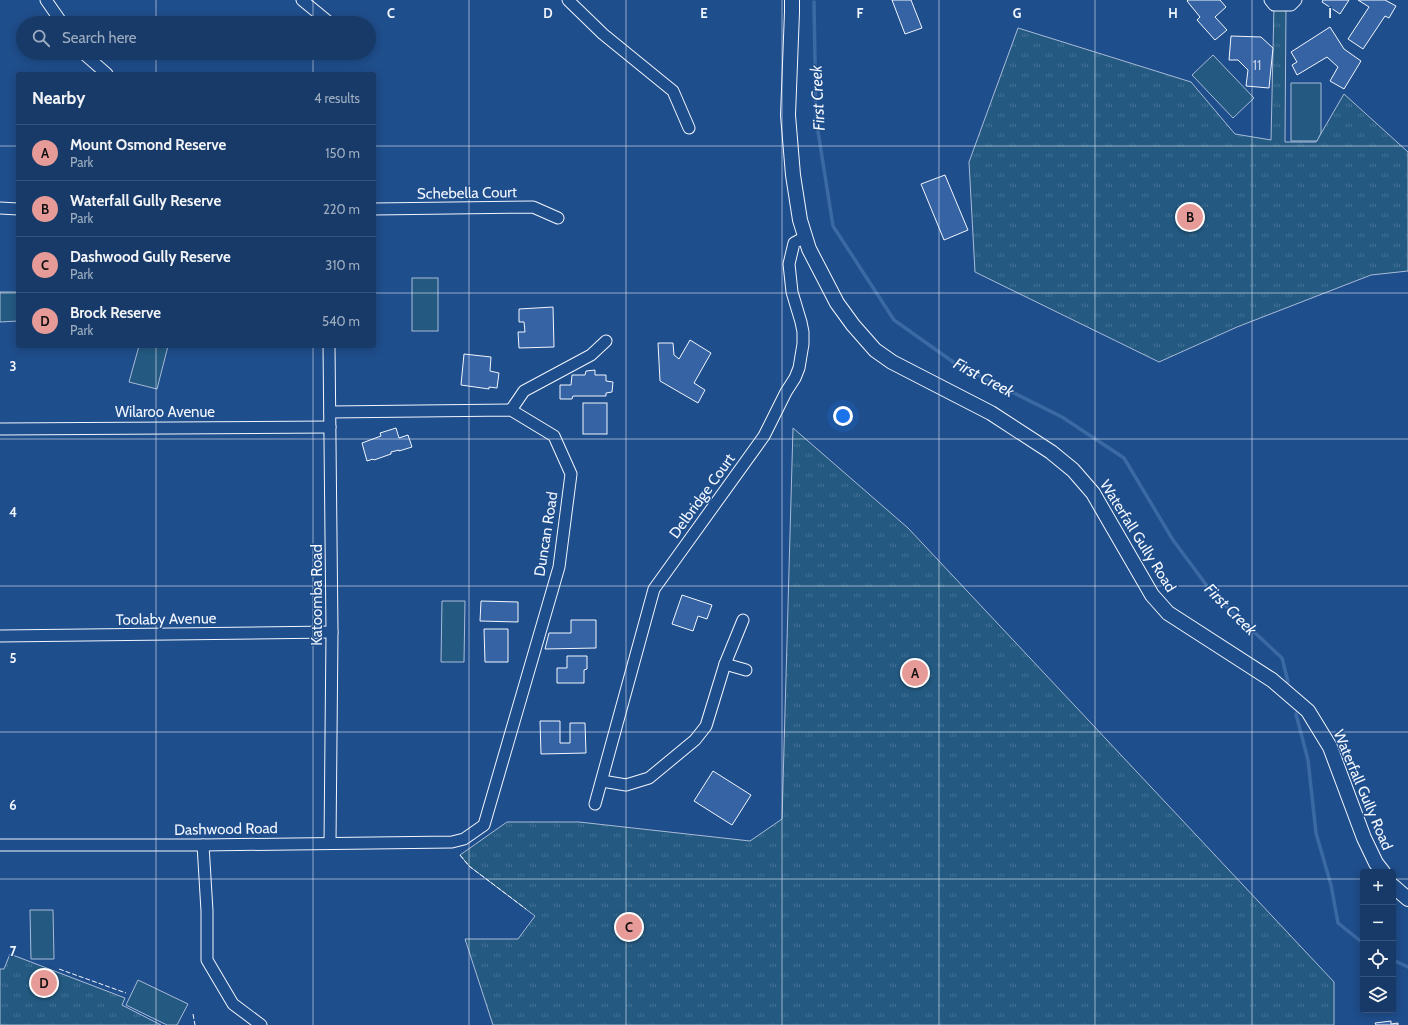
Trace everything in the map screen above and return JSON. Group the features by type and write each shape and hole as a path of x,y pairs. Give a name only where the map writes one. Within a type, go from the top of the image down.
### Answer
{"street":[{"path":"46,0 57,16"},
{"path":"302,0 321,16"},
{"path":"568,0 603,34 673,91 690,128"},
{"path":"1270,0 1274,5 1291,5 1296,0"},
{"name":"Waterfall Gully Road","path":"792,6 788,115 793,175 800,220 809,249 838,303 853,325 875,350 892,362 991,413 1051,452 1073,470 1094,493 1152,595 1168,613 1272,680 1308,711 1330,747 1364,838 1376,863 1381,869"},
{"path":"92,60 105,72"},
{"name":"Schebella Court","path":"376,209 533,207 558,218"},
{"path":"0,208 16,208"},
{"name":"Delbridge Court","path":"596,804 654,588 764,436 797,373 802,356 803,332 802,322 792,292 789,264 794,243 805,236"},
{"path":"330,412 511,410 524,391 591,355 606,341"},
{"name":"Katoomba Road","path":"329,348 332,632 330,843"},
{"name":"Duncan Road","path":"452,842 464,839 484,825 559,567 570,474 554,436 511,410"},
{"name":"Wilaroo Avenue","path":"0,429 330,426"},
{"path":"602,781 626,785 649,778 695,740 706,726 725,664 743,620"},
{"name":"Toolaby Avenue","path":"0,636 332,632"},
{"path":"725,664 746,670"},
{"name":"Dashwood Road","path":"0,845 203,845 452,842"},
{"path":"203,845 207,911 207,960 233,1004 261,1025"},
{"path":"1396,889 1408,899"}],"green space":[{"path":"1274,5 1286,5 1285,142 1316,142 1344,94 1408,152 1408,271 1371,275 1237,327 1159,362 975,272 969,162 1018,28 1191,82 1235,134 1271,140"},
{"path":"1213,55 1254,98 1233,118 1192,75"},
{"path":"1291,83 1321,83 1321,133 1317,141 1291,141"},
{"path":"412,278 438,278 438,331 412,331"},
{"path":"0,292 16,292 16,321 0,322"},
{"path":"138,348 167,348 157,389 129,382"},
{"path":"793,428 908,528 1334,982 1334,1025 493,1025 465,939 518,939 535,916 469,866 460,855 507,822 579,822 750,841 782,819"},
{"path":"442,601 465,601 464,662 441,662"},
{"path":"30,910 53,910 54,959 31,959"},
{"path":"10,954 125,998 122,1005 161,1025 0,1025 0,969 4,969"},
{"path":"138,980 188,1004 177,1025 167,1025 126,1005"}],"building":[{"path":"892,0 911,0 922,28 905,34"},
{"path":"1220,0 1226,7 1215,17 1227,30 1215,40 1197,20 1200,17 1187,1"},
{"path":"1323,0 1349,0 1340,14 1322,2"},
{"path":"1358,0 1385,0 1396,6 1389,18 1385,16 1363,49 1348,39 1369,7"},
{"path":"1330,27 1344,49 1361,61 1344,89 1330,81 1338,67 1327,57 1297,75 1292,65 1297,62 1291,52"},
{"path":"1231,36 1261,37 1273,48 1269,88 1246,86 1248,70 1238,60 1229,60"},
{"path":"945,175 968,230 944,240 921,184"},
{"path":"553,307 554,347 519,348 518,332 525,332 524,322 519,322 519,309"},
{"path":"690,340 711,353 694,383 705,390 698,403 660,381 658,343 673,343 674,355 679,359"},
{"path":"464,354 491,357 490,371 499,373 497,388 489,387 489,389 461,385"},
{"path":"595,370 595,375 606,375 606,381 613,382 612,392 606,393 606,396 573,396 572,399 560,399 560,385 571,385 572,375 585,375 586,371"},
{"path":"583,403 607,403 607,434 583,434"},
{"path":"396,428 399,438 408,435 412,447 391,452 391,454 367,461 362,443 381,436 380,433"},
{"path":"682,595 712,605 707,619 698,616 693,631 672,624"},
{"path":"481,601 518,602 518,622 480,621"},
{"path":"571,620 596,620 596,648 545,649 549,633 571,633"},
{"path":"484,629 508,629 508,662 485,662"},
{"path":"567,656 587,656 587,669 584,670 584,683 557,683 557,668 567,668"},
{"path":"540,721 560,721 560,743 570,743 570,723 585,723 586,753 541,754"},
{"path":"713,771 751,795 732,825 694,801"},
{"path":"1391,1021 1391,1024 1398,1023 1398,1025 1376,1025 1375,1023"}],"waterway":[{"name":"First Creek","path":"814,2 816,119 833,226 894,320 956,364 1062,417 1124,458 1173,540 1213,594 1282,658 1288,682"},
{"name":"First Creek","path":"1296,714 1308,760 1316,833 1331,885 1338,923 1360,941"},
{"name":"First Creek","path":"1396,961 1408,967"}],"fence":[{"path":"460,855 469,866 526,909"},
{"path":"59,969 126,993"},
{"path":"193,1014 195,1025"}],"place":[{"name":"Waterfall Gully Reserve","path":"1190,217"},
{"name":"Mount Osmond Reserve","path":"915,673"},
{"name":"Dashwood Gully Reserve","path":"629,927"},
{"name":"Brock Reserve","path":"44,983"}]}
